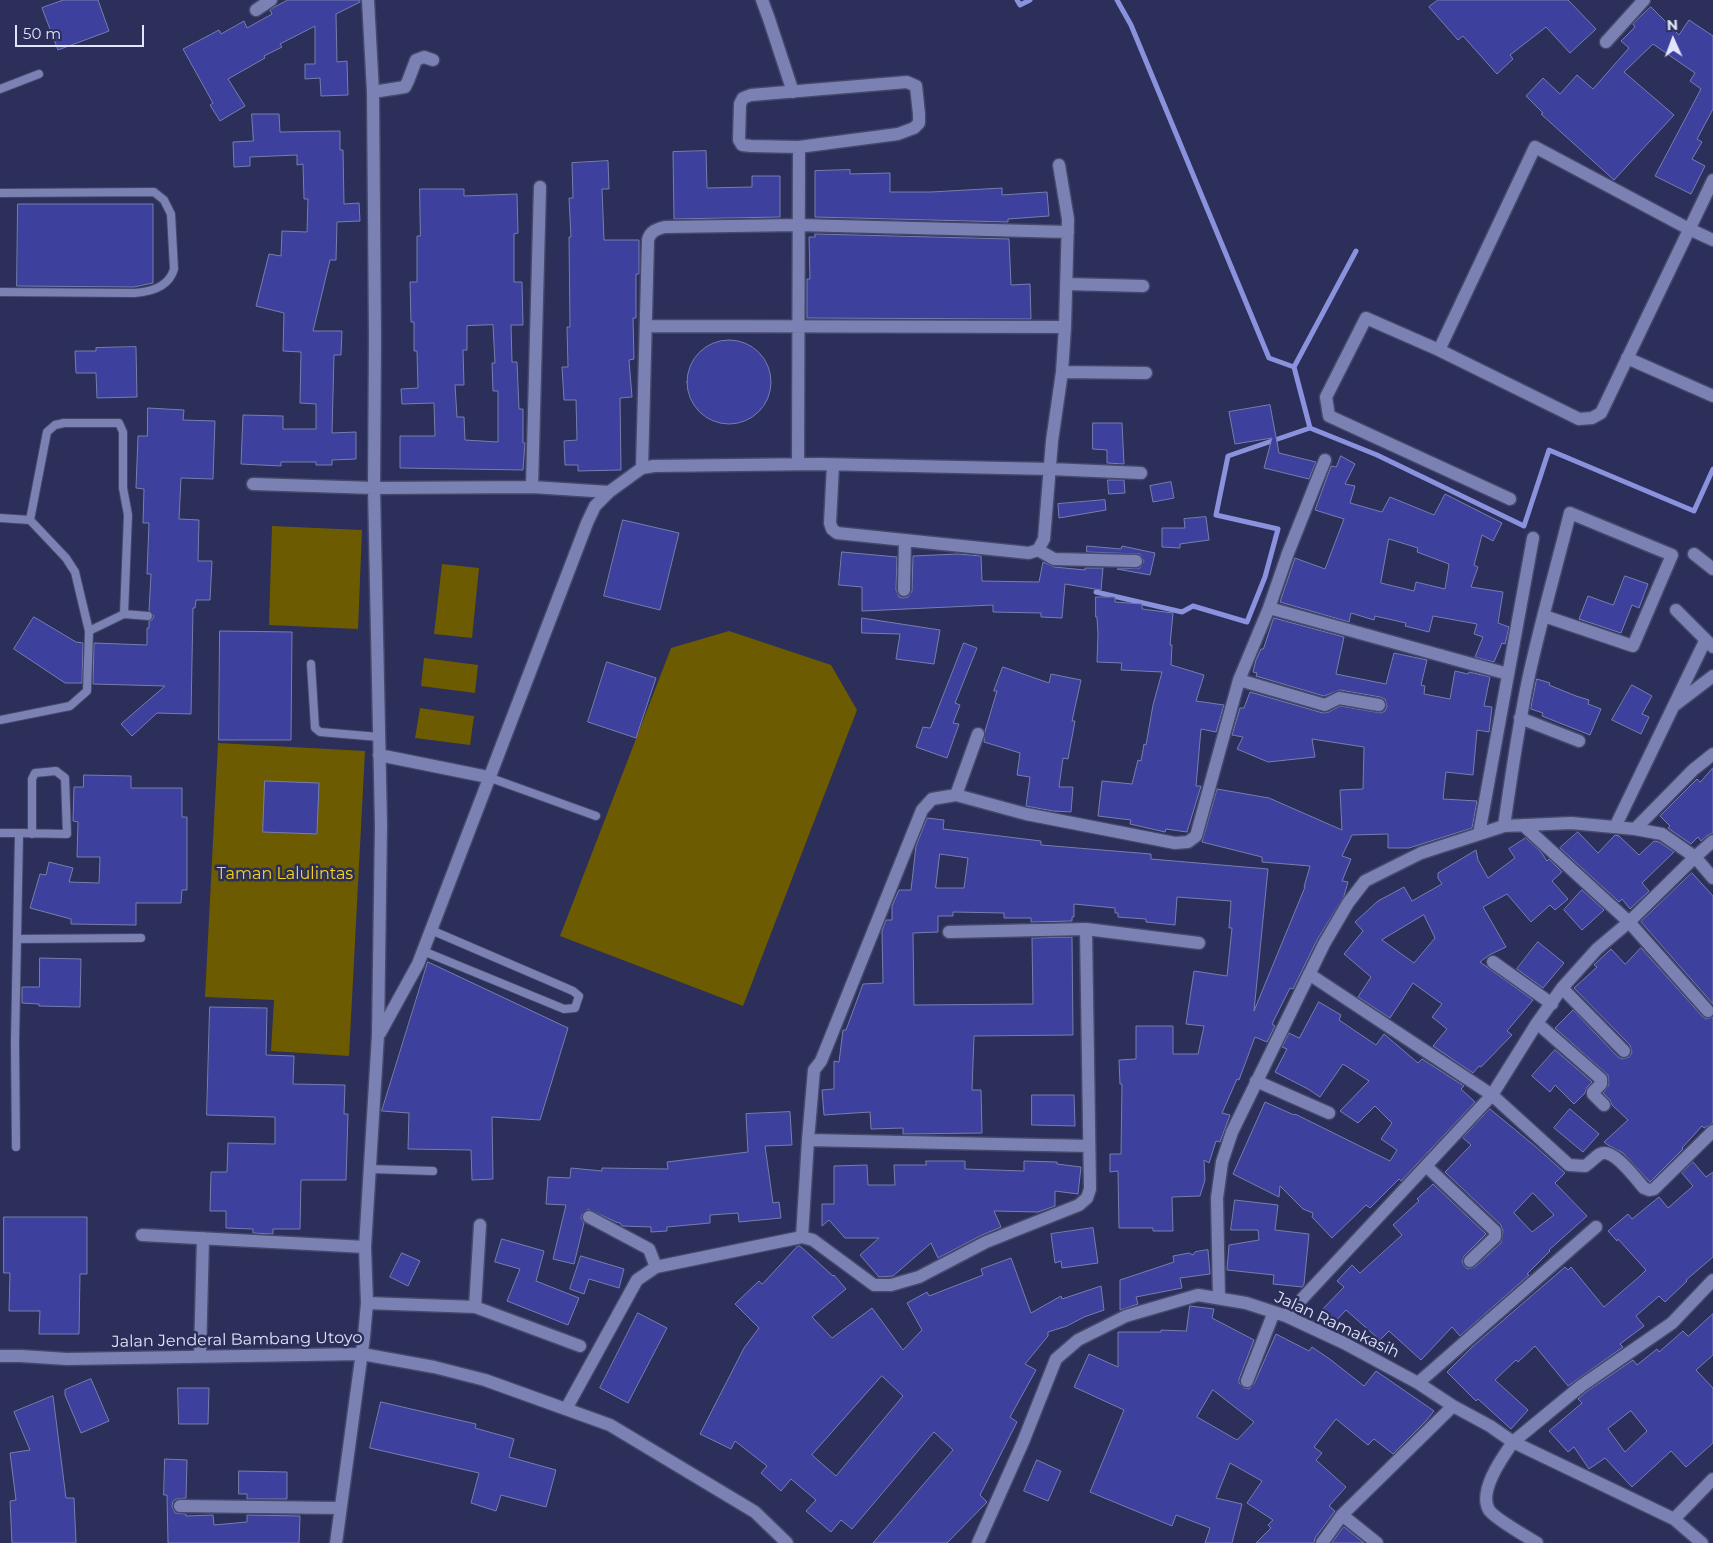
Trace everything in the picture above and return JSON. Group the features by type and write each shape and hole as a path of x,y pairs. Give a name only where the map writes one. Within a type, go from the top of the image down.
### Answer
{"street":[{"path":"256,10 272,0"},
{"path":"336,1543 362,1354 366,1303 365,1247 378,1035 381,825 374,488 373,92 368,0"},
{"path":"762,0 793,92"},
{"path":"1606,42 1644,0"},
{"path":"373,92 404,87 416,60 424,57 433,60"},
{"path":"907,82 916,86 920,114 919,123 914,128 898,134 799,147 750,146 742,144 739,140 740,104 743,98 751,95 907,82"},
{"path":"798,464 799,147"},
{"path":"1439,350 1535,147 1713,240"},
{"path":"1038,550 1044,540 1052,441 1062,372 1065,327 1068,219 1059,165"},
{"path":"1510,499 1329,416 1326,397 1366,318 1439,350 1579,419 1592,418 1601,412 1713,180"},
{"path":"532,487 540,187"},
{"path":"642,468 648,240 654,230 665,227 798,224 1068,232"},
{"path":"1066,284 1143,286"},
{"path":"646,326 1065,327"},
{"path":"1627,358 1713,396"},
{"path":"1062,372 1146,373"},
{"path":"802,1237 814,1070 821,1061 922,810 932,799 956,795 1026,814 1175,843 1182,844 1188,842 1196,836 1240,680 1325,460"},
{"path":"833,464 830,523 832,529 837,533 1029,552 1038,550 1054,559 1136,561"},
{"path":"378,1035 404,991 423,951 488,777 587,523 595,506 642,468 654,466 833,464 1141,473"},
{"path":"253,484 374,488 532,487 610,492"},
{"path":"1504,826 1520,718 1544,616 1570,513 1672,555 1633,646 1544,616"},
{"path":"1479,834 1533,538"},
{"path":"904,590 905,540"},
{"path":"1694,554 1713,569"},
{"path":"1269,608 1508,674"},
{"path":"1615,827 1673,706 1709,644 1676,610"},
{"path":"1673,706 1713,676"},
{"path":"1240,680 1325,704 1340,698 1379,705"},
{"path":"1520,718 1579,740"},
{"path":"956,795 978,734"},
{"path":"1635,829 1693,770 1713,754"},
{"path":"379,755 488,777"},
{"path":"1219,1298 1217,1198 1222,1162 1232,1132 1324,944 1348,903 1365,882 1421,853 1504,826 1570,823 1635,829 1662,834 1695,857 1713,878"},
{"path":"1524,825 1629,922 1708,1011"},
{"path":"1247,1381 1280,1314 1426,1166 1492,1095 1537,1023 1562,988 1597,949 1629,922 1713,841"},
{"path":"566,1409 637,1280 656,1267 802,1237 813,1240 874,1285 891,1286 919,1276 986,1242 1079,1205 1088,1198 1090,1189 1086,929"},
{"path":"949,932 1086,929 1199,943"},
{"path":"1493,962 1552,1004"},
{"path":"1309,974 1492,1095 1569,1165 1584,1166 1600,1154 1607,1152 1614,1155 1644,1188 1654,1189 1713,1131"},
{"path":"1562,988 1624,1051"},
{"path":"1537,1023 1601,1079 1602,1084 1593,1094 1604,1105"},
{"path":"1256,1081 1329,1113"},
{"path":"808,1140 1089,1146"},
{"path":"1426,1166 1495,1231 1495,1237 1470,1261"},
{"path":"588,1218 648,1248 656,1267"},
{"path":"475,1308 480,1225"},
{"path":"1418,1382 1596,1227"},
{"path":"142,1235 365,1247"},
{"path":"200,1356 202,1238"},
{"path":"1537,1543 1515,1531 1489,1510 1486,1489 1513,1442 1581,1386 1672,1323 1713,1280"},
{"name":"Jalan Ramakasih","path":"978,1543 1023,1442 1056,1360 1078,1340 1126,1316 1198,1295 1246,1303 1280,1314 1344,1343 1418,1382 1453,1406 1490,1426 1513,1442 1674,1519 1696,1541"},
{"path":"366,1303 475,1308 580,1346"},
{"name":"Jalan Jenderal Bambang Utoyo","path":"0,1356 67,1359 362,1354 434,1367 485,1380 610,1425 754,1512 787,1543"},
{"path":"1322,1543 1342,1515 1453,1406"},
{"path":"1674,1519 1713,1479"},
{"path":"180,1506 340,1508"},
{"path":"1342,1515 1377,1543"}],"lane":[{"path":"0,89 39,74"},
{"path":"0,193 154,192 164,200 171,214 174,270 172,276 155,290 134,294 0,292"},
{"path":"30,520 47,432 55,425 64,423 119,423 123,432 124,488 128,516 124,614"},
{"path":"0,518 30,520 66,558 75,572 88,631 87,691 70,706 0,720"},
{"path":"88,631 124,614 148,616"},
{"path":"312,664 315,728 320,732 379,737"},
{"path":"0,832 32,834 67,834 65,778 56,771 35,773 32,779 32,834"},
{"path":"488,777 596,816"},
{"path":"16,1148 15,1043 19,833"},
{"path":"423,951 564,1009 575,1008 578,996 573,990 430,930"},
{"path":"18,939 141,938"},
{"path":"370,1168 433,1171"}],"green space":[{"path":"272,526 362,530 358,629 269,625"},
{"path":"442,564 479,568 472,638 434,634"},
{"path":"729,631 831,665 857,710 743,1006 560,936 671,648"},
{"path":"424,658 478,665 475,693 421,686"},
{"path":"420,708 474,716 470,745 415,738"},
{"name":"Taman Lalulintas","path":"218,743 365,751 349,1056 271,1051 274,1000 205,997"}],"building":[{"path":"64,0 98,0 109,31 58,50 42,8"},
{"path":"288,0 360,0 360,2 336,14 337,62 347,61 348,95 321,96 320,78 305,79 305,64 315,64 315,26 280,44 282,47 228,79 245,106 220,121 210,105 213,103 183,49 219,30 221,34 244,21 247,28 272,14 270,10"},
{"path":"1438,0 1568,0 1596,29 1570,53 1546,27 1510,55 1513,59 1497,74 1463,36 1458,40 1429,7"},
{"path":"1651,7 1679,35 1689,20 1713,36 1713,109 1697,139 1702,142 1692,159 1705,166 1691,194 1655,176 1701,89 1690,81 1695,73 1653,44 1624,72 1674,115 1614,180 1541,114 1543,113 1526,96 1543,78 1560,94 1577,75 1593,89 1629,48 1621,41 1635,27 1633,24"},
{"path":"252,114 279,114 280,132 340,131 340,150 343,150 344,204 359,203 360,221 337,222 336,260 330,260 313,331 342,331 341,355 334,355 332,433 356,432 356,459 332,460 332,465 316,465 316,462 281,462 281,466 241,464 243,415 283,416 283,429 316,429 316,404 300,403 301,352 283,351 284,313 256,306 269,254 281,256 282,231 307,232 308,199 304,199 303,164 297,165 297,155 250,157 250,166 234,167 233,142 253,141"},
{"path":"706,151 707,188 752,187 752,176 780,176 780,217 674,219 673,152"},
{"path":"608,161 609,189 602,189 604,240 639,240 639,274 636,274 636,318 633,318 634,359 629,360 632,397 620,398 621,470 578,471 578,465 565,465 564,441 577,440 576,400 564,400 562,367 568,367 567,327 570,327 569,237 571,237 569,198 573,198 572,163"},
{"path":"850,170 850,174 890,173 890,192 1002,188 1002,195 1047,192 1049,216 1008,219 1008,222 815,217 815,171"},
{"path":"420,189 464,189 464,196 517,194 518,233 514,234 514,282 522,282 523,325 511,325 512,362 517,362 519,409 523,409 523,443 525,443 523,470 400,468 400,436 435,436 434,403 402,404 401,389 418,388 417,351 414,351 414,322 411,322 410,282 417,282 417,236 420,236","holes":["493,325 495,363 492,363 493,391 498,391 498,442 465,440 464,417 457,417 455,385 464,385 463,350 467,350 467,326"]},
{"path":"18,204 153,204 153,283 134,287 17,286"},
{"path":"815,234 1009,239 1011,285 1030,284 1031,319 807,318 807,279 810,279 809,237 815,237"},
{"path":"729,340 745,343 759,352 768,366 771,382 768,398 759,412 745,421 729,424 713,421 699,412 690,398 687,382 690,366 699,352 713,343"},
{"path":"136,347 137,397 97,398 96,373 76,373 75,351 96,351 96,348"},
{"path":"1270,405 1279,453 1316,462 1309,479 1264,468 1272,438 1235,444 1229,412"},
{"path":"148,408 184,410 183,420 215,421 213,479 181,478 179,519 199,520 198,561 212,561 210,600 196,600 195,608 193,608 191,714 157,713 132,736 121,724 165,686 93,684 94,643 147,645 147,628 149,628 149,621 154,616 149,611 151,574 147,574 149,523 143,523 144,489 136,488 138,436 147,436"},
{"path":"1093,423 1122,423 1124,464 1107,463 1107,450 1093,449"},
{"path":"1341,456 1355,464 1345,484 1355,486 1350,503 1382,512 1390,497 1434,515 1445,494 1502,523 1493,541 1482,535 1474,565 1478,567 1471,587 1503,592 1498,623 1509,627 1505,644 1502,643 1494,662 1475,657 1483,637 1474,634 1477,624 1433,616 1429,632 1405,626 1406,623 1375,616 1374,620 1351,613 1349,622 1280,602 1295,558 1325,569 1344,519 1315,510 1331,466 1336,467","holes":["1389,539 1418,548 1417,552 1449,564 1445,589 1416,582 1414,591 1381,583"]},
{"path":"1108,480 1124,480 1125,493 1109,494"},
{"path":"1171,482 1174,498 1153,502 1150,486"},
{"path":"1105,500 1106,510 1059,518 1058,504"},
{"path":"1206,517 1209,540 1180,544 1180,548 1162,547 1162,528 1185,528 1184,519"},
{"path":"623,520 679,533 660,610 604,596"},
{"path":"1087,546 1121,549 1122,546 1155,553 1150,575 1117,569 1140,568 1144,561 1140,554 1087,552"},
{"path":"842,552 897,557 896,590 899,597 903,598 908,597 912,591 913,556 957,554 981,556 982,581 1039,582 1043,562 1054,567 1085,570 1085,568 1103,568 1101,590 1065,584 1062,618 1041,617 1041,613 993,612 993,605 862,611 862,587 839,585"},
{"path":"1625,576 1648,584 1639,608 1632,605 1621,633 1579,619 1588,596 1613,605"},
{"path":"1096,597 1115,597 1115,602 1142,604 1142,609 1173,613 1170,645 1172,645 1171,665 1204,675 1196,701 1224,705 1216,732 1201,729 1196,786 1201,786 1187,832 1166,829 1165,832 1130,824 1131,820 1098,816 1102,781 1132,784 1138,760 1141,761 1144,744 1146,745 1153,705 1162,672 1121,670 1122,663 1097,662"},
{"path":"34,617 76,642 83,643 82,683 65,683 14,649"},
{"path":"862,618 940,630 934,664 896,659 900,634 862,633"},
{"path":"1274,618 1344,637 1336,674 1386,684 1394,653 1427,660 1421,685 1425,686 1424,694 1450,699 1455,671 1490,677 1484,706 1492,707 1489,732 1477,730 1473,775 1446,772 1443,799 1477,801 1472,828 1409,848 1388,848 1388,834 1352,835 1342,856 1351,859 1342,881 1348,882 1344,896 1317,940 1293,989 1290,988 1272,1024 1275,1026 1267,1042 1255,1037 1239,1080 1237,1079 1222,1113 1230,1115 1220,1142 1216,1141 1209,1163 1204,1160 1205,1180 1200,1196 1172,1197 1173,1231 1153,1231 1153,1228 1119,1228 1118,1171 1110,1172 1110,1154 1121,1154 1122,1084 1120,1084 1119,1060 1136,1059 1136,1026 1173,1026 1173,1054 1198,1054 1204,1026 1186,1024 1194,971 1227,976 1232,928 1229,928 1231,901 1177,897 1175,925 1146,922 1146,919 1118,917 1118,913 1115,913 1115,908 1074,904 1074,917 1072,917 1072,921 1031,922 1031,918 1004,918 1004,913 953,912 953,916 938,916 938,932 913,933 914,1005 1033,1004 1032,938 1072,937 1073,1035 974,1036 972,1090 981,1090 982,1133 903,1134 903,1128 871,1129 870,1112 824,1115 822,1090 834,1089 834,1061 839,1062 843,1030 846,1030 863,984 883,983 882,931 886,920 892,920 892,906 899,890 911,890 916,846 927,818 944,820 943,829 1041,841 1041,845 1151,854 1151,859 1268,869 1254,1011 1305,887 1310,866 1262,862 1262,857 1202,842 1217,789 1269,798 1342,830 1340,790 1363,789 1364,747 1312,739 1315,757 1268,762 1237,749 1243,737 1232,735 1240,708 1244,708 1250,692 1323,713 1340,706 1381,713 1385,711 1387,706 1385,699 1380,697 1340,690 1324,696 1256,676 1257,673 1253,672 1256,660 1261,649 1263,649","holes":["940,854 968,858 964,888 936,888"]},
{"path":"220,631 292,632 291,740 219,740"},
{"path":"964,643 977,648 955,703 960,705 953,723 959,724 947,758 916,747 923,727 930,728"},
{"path":"607,662 656,678 636,738 588,722"},
{"path":"1003,667 1049,683 1051,674 1081,680 1072,721 1075,721 1068,759 1063,758 1059,787 1073,787 1071,812 1026,806 1030,777 1017,775 1020,753 984,742 985,731 997,691 994,691"},
{"path":"1537,679 1589,700 1588,704 1601,709 1590,735 1542,716 1543,713 1531,709"},
{"path":"1632,685 1652,696 1642,714 1649,717 1641,734 1612,720"},
{"path":"1713,768 1713,833 1701,841 1698,837 1691,844 1668,828 1670,826 1660,816 1697,779 1700,782"},
{"path":"84,775 131,776 131,788 182,788 182,817 187,817 187,890 182,890 181,903 136,903 136,925 71,924 71,919 30,908 40,874 46,875 49,862 73,868 69,882 99,883 100,857 77,857 78,822 73,821 74,787 83,787"},
{"path":"265,781 319,783 317,834 263,832"},
{"path":"1578,832 1598,853 1615,835 1619,836 1639,855 1654,841 1659,842 1674,852 1642,883 1649,891 1630,909 1622,899 1619,902 1560,848"},
{"path":"1526,838 1541,852 1547,861 1549,859 1562,872 1552,881 1568,899 1555,910 1550,905 1531,922 1507,894 1483,907 1506,947 1489,955 1480,962 1533,1000 1507,1031 1512,1035 1473,1073 1433,1046 1447,1029 1432,1017 1442,1004 1413,983 1390,1018 1358,997 1371,977 1344,954 1363,931 1355,922 1378,901 1404,887 1412,901 1442,884 1438,878 1438,873 1476,850 1478,860 1488,878 1515,858 1509,849","holes":["1424,915 1435,938 1414,963 1382,940"]},
{"path":"1692,873 1713,896 1713,1004 1641,922"},
{"path":"1582,890 1604,910 1582,930 1564,910"},
{"path":"1538,942 1564,963 1543,988 1517,969"},
{"path":"1641,948 1702,1016 1706,1019 1713,1017 1713,1123 1704,1128 1702,1126 1683,1149 1650,1182 1623,1153 1604,1142 1628,1120 1612,1105 1603,1093 1609,1085 1608,1075 1555,1028 1573,1010 1618,1057 1622,1059 1629,1057 1632,1053 1630,1045 1574,988 1597,967 1594,965 1611,949 1625,964"},
{"path":"40,958 81,959 80,1007 39,1006 39,1004 22,1003 22,987 39,987"},
{"path":"428,962 568,1028 540,1120 492,1117 493,1179 472,1180 471,1150 408,1149 409,1113 382,1111"},
{"path":"1319,1002 1341,1015 1339,1020 1376,1045 1384,1034 1418,1063 1422,1059 1464,1086 1461,1089 1475,1102 1401,1181 1399,1179 1370,1208 1366,1205 1332,1238 1312,1217 1313,1213 1303,1209 1280,1186 1279,1197 1233,1174 1265,1102 1295,1114 1390,1161 1397,1150 1381,1139 1392,1123 1375,1106 1358,1123 1340,1111 1369,1081 1343,1064 1320,1097 1275,1072 1287,1049 1282,1047 1289,1033 1299,1038"},
{"path":"210,1007 267,1008 266,1055 294,1056 293,1084 345,1085 344,1114 348,1114 346,1180 301,1180 300,1229 273,1229 273,1234 253,1233 253,1229 226,1228 226,1211 210,1211 211,1172 227,1172 228,1143 275,1144 275,1117 207,1115"},
{"path":"1555,1050 1592,1082 1587,1087 1585,1093 1574,1104 1555,1085 1550,1092 1532,1076"},
{"path":"1032,1095 1074,1095 1075,1126 1032,1125"},
{"path":"1490,1109 1565,1173 1555,1183 1587,1216 1549,1250 1527,1274 1529,1275 1460,1336 1452,1327 1421,1360 1389,1331 1380,1340 1346,1310 1332,1325 1319,1313 1344,1287 1337,1281 1352,1265 1360,1273 1402,1235 1393,1225 1419,1201 1417,1199 1433,1184 1486,1234 1464,1256 1462,1262 1465,1267 1468,1269 1475,1267 1501,1243 1503,1231 1501,1225 1445,1172 1471,1145 1463,1138","holes":["1533,1193 1554,1215 1532,1232 1514,1213"]},
{"path":"1570,1109 1599,1134 1583,1152 1554,1128"},
{"path":"790,1112 792,1145 765,1146 773,1203 779,1202 781,1218 739,1222 738,1213 710,1215 710,1223 667,1227 667,1231 651,1232 651,1227 622,1226 620,1223 588,1209 582,1214 581,1218 584,1223 574,1264 553,1259 566,1205 546,1204 548,1177 570,1178 571,1168 602,1171 602,1168 668,1169 667,1162 748,1152 746,1114"},
{"path":"926,1161 965,1161 965,1169 1024,1171 1024,1161 1057,1162 1057,1164 1081,1167 1078,1194 1055,1191 1055,1206 1038,1212 994,1211 1001,1227 938,1258 931,1243 893,1276 879,1277 860,1255 879,1238 845,1238 829,1220 822,1226 822,1204 834,1204 834,1166 867,1165 868,1185 895,1185 894,1165 926,1165"},
{"path":"1693,1162 1706,1177 1713,1172 1713,1257 1686,1280 1665,1302 1659,1296 1636,1316 1644,1326 1620,1344 1623,1347 1568,1386 1535,1346 1518,1362 1516,1360 1495,1380 1528,1410 1511,1429 1478,1399 1476,1401 1447,1372 1471,1348 1565,1267 1568,1270 1571,1267 1604,1307 1646,1270 1618,1239 1617,1241 1608,1231 1628,1214 1632,1219 1659,1197 1668,1208 1693,1186 1682,1173"},
{"path":"1235,1200 1278,1205 1275,1230 1309,1234 1304,1284 1302,1287 1273,1284 1274,1275 1227,1270 1229,1245 1259,1240 1258,1230 1231,1230"},
{"path":"4,1217 87,1217 87,1274 80,1274 79,1334 39,1334 40,1311 9,1311 10,1273 4,1273"},
{"path":"1093,1228 1098,1263 1062,1268 1061,1261 1055,1263 1051,1234"},
{"path":"502,1239 544,1251 536,1281 579,1298 568,1325 507,1301 520,1269 495,1262"},
{"path":"800,1246 834,1275 846,1289 812,1317 832,1338 872,1308 903,1350 922,1330 907,1303 927,1292 929,1296 983,1275 981,1269 1011,1258 1031,1313 1061,1296 1062,1299 1101,1286 1104,1310 1048,1332 1048,1336 1025,1364 1036,1370 1010,1417 1017,1422 980,1495 987,1502 947,1543 873,1543 953,1450 934,1432 852,1529 841,1520 831,1532 806,1511 816,1500 791,1479 781,1491 761,1473 767,1466 735,1441 731,1449 700,1434 744,1348 759,1328 735,1304 759,1281 762,1284","holes":["882,1376 903,1396 836,1476 812,1455"]},
{"path":"1208,1250 1210,1274 1180,1278 1182,1288 1136,1297 1138,1304 1120,1310 1120,1280 1174,1262 1173,1256 1189,1253 1193,1255 1195,1252"},
{"path":"402,1253 420,1261 408,1286 390,1277"},
{"path":"581,1256 624,1269 619,1288 589,1279 584,1294 570,1289"},
{"path":"1190,1306 1214,1309 1212,1318 1254,1340 1239,1379 1239,1383 1244,1388 1249,1389 1254,1384 1276,1334 1309,1351 1312,1347 1364,1386 1376,1371 1434,1411 1393,1454 1374,1439 1368,1445 1336,1419 1314,1447 1322,1453 1316,1460 1346,1487 1329,1506 1335,1511 1315,1538 1314,1543 1256,1543 1271,1528 1268,1525 1273,1520 1247,1503 1262,1481 1230,1463 1216,1498 1242,1504 1232,1543 1205,1543 1210,1528 1176,1515 1172,1526 1090,1492 1124,1410 1074,1387 1089,1354 1118,1367 1118,1332 1186,1331","holes":["1213,1390 1254,1422 1237,1440 1197,1417"]},
{"path":"638,1313 667,1328 628,1403 600,1388"},
{"path":"1713,1314 1713,1355 1696,1370 1713,1388 1713,1443 1686,1467 1671,1451 1632,1487 1605,1458 1589,1469 1574,1447 1568,1452 1549,1431 1582,1403 1578,1399 1586,1392 1633,1360 1637,1365 1657,1349 1659,1352 1683,1331 1688,1336","holes":["1631,1411 1647,1431 1625,1452 1608,1429"]},
{"path":"91,1379 109,1421 81,1433 65,1395 65,1390"},
{"path":"178,1388 209,1388 208,1424 179,1424"},
{"path":"53,1396 66,1498 74,1498 76,1543 12,1543 10,1501 16,1500 10,1453 30,1450 14,1412"},
{"path":"381,1402 476,1424 475,1428 514,1439 509,1457 556,1470 546,1507 501,1495 496,1511 471,1503 479,1473 370,1448"},
{"path":"165,1459 187,1460 186,1498 173,1501 172,1506 175,1513 186,1514 186,1516 213,1515 214,1525 247,1522 247,1515 300,1516 299,1543 168,1543 167,1495 164,1495"},
{"path":"1037,1460 1061,1471 1048,1501 1024,1491"},
{"path":"239,1471 287,1472 287,1499 247,1499 247,1494 239,1494"},
{"path":"1344,1527 1364,1543 1332,1543"}],"waterway":[{"path":"1017,0 1020,5 1030,0"},
{"path":"1117,0 1131,25 1269,358 1294,367 1310,428 1377,455 1524,526 1549,450 1694,511 1713,469"},
{"path":"1294,367 1356,251"},
{"path":"1096,592 1182,612 1193,606 1247,622 1265,577 1278,529 1216,515 1228,456 1310,428"}]}
